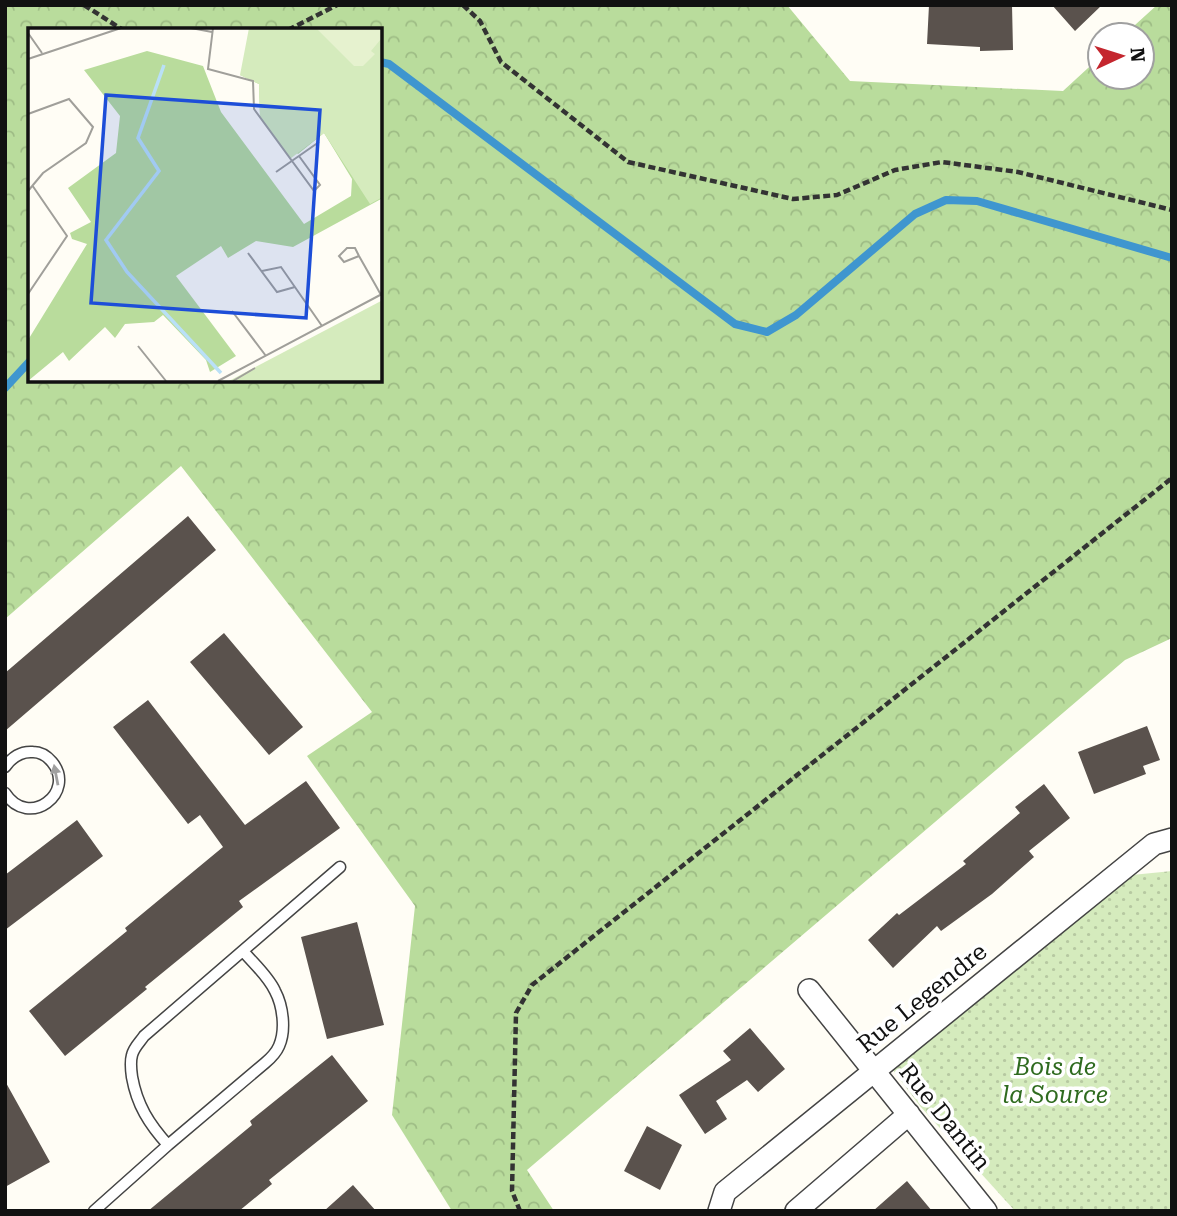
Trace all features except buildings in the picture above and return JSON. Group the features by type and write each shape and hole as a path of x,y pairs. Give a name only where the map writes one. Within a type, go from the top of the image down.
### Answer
{"street":[{"name":"Rue Legendre","path":"719,1211 725,1192 1154,844 1172,839"},
{"name":"Rue Dantin","path":"809,990 986,1211"},
{"path":"796,1211 909,1114"}],"lane":[{"path":"5,767 20,753 37,752 51,760 58,775 54,796 41,806 24,808 7,799"},
{"path":"168,1145 147,1120 139,1105 131,1064 136,1046 340,867"},
{"path":"94,1211 274,1055 280,1045 283,1022 275,991 243,951"}],"path":[{"path":"84,5 120,28"},
{"path":"292,28 337,5"},
{"path":"463,5 480,21 501,62 628,162 793,199 837,195 895,170 942,162 1018,172 1172,210"},
{"path":"520,1211 512,1191 516,1013 532,985 1172,478"}],"green space":[{"path":"5,5 787,5 850,81 1063,91 1086,70 1086,91 1156,91 1156,21 1139,21 1157,5 1172,5 1172,638 1125,660 527,1170 554,1211 452,1211 392,1115 415,906 307,756 372,712 181,466 5,619"},
{"name":"Bois de la Source","path":"1172,871 1172,1211 1015,1211 920,1106 890,1066 1112,877"}],"waterway":[{"path":"382,62 389,64 735,324 767,332 796,315 915,214 946,200 977,201 1172,258"},
{"path":"5,388 28,363"}]}
